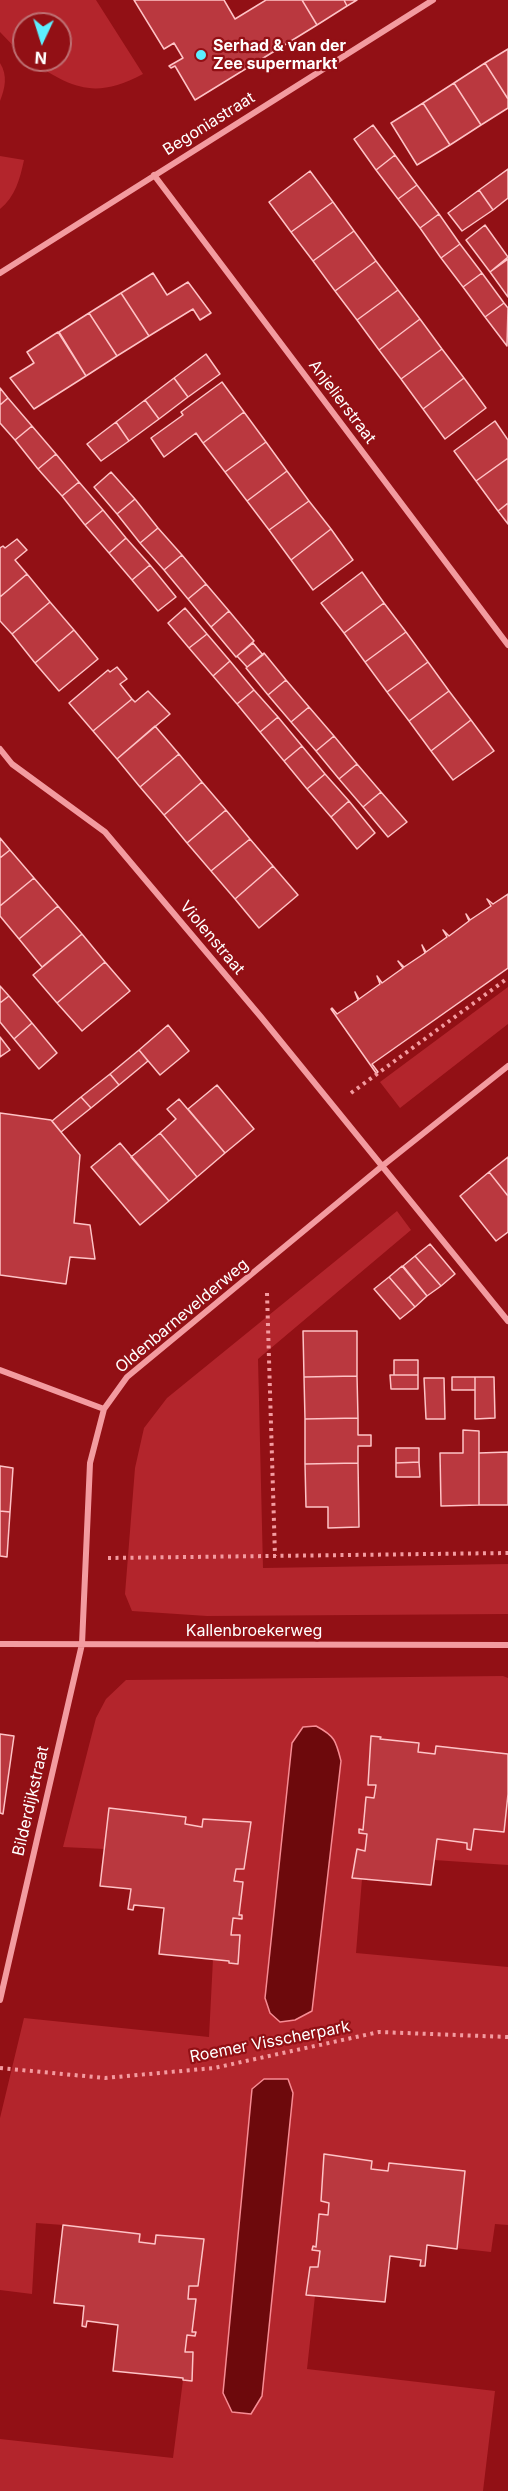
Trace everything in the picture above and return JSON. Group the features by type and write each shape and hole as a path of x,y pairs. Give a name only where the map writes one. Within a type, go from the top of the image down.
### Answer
{"street":[{"name":"Begoniastraat","path":"0,273 433,0"},
{"name":"Anjelierstraat","path":"154,175 508,645"},
{"name":"Violenstraat","path":"0,749 12,764 105,832 381,1167"},
{"name":"Oldenbarnevelderweg","path":"82,1644 90,1463 104,1409 127,1377 381,1167 508,1066"},
{"path":"381,1167 508,1321"},
{"path":"0,1370 104,1409"},
{"name":"Kallenbroekerweg","path":"0,1644 508,1645"},
{"name":"Bilderdijkstraat","path":"0,2000 82,1644"}],"path":[{"path":"332,1106 508,978"},
{"path":"266,1263 275,1556"},
{"path":"86,1558 508,1553"},
{"name":"Roemer Visscherpark","path":"0,2068 105,2078 214,2068 379,2032 508,2037"}],"shaded area":[{"path":"0,0 96,0 143,74 111,87 97,88 71,84 48,72 72,72 72,12 12,12 12,44 0,32"},
{"path":"0,63 5,82 0,101"},
{"path":"0,156 24,160 16,187 10,199 0,209"},
{"path":"508,987 508,1024 400,1108 380,1082"},
{"path":"397,1211 411,1230 258,1359 263,1568 508,1564 508,1614 207,1616 132,1611 125,1594 135,1468 144,1428 167,1398"},
{"path":"503,1676 508,1678 508,1865 434,1860 362,1879 356,1953 508,1967 508,2225 495,2224 491,2252 427,2245 390,2256 315,2296 307,2369 495,2391 483,2491 0,2491 0,2439 173,2458 183,2380 192,2381 185,2352 188,2299 63,2225 36,2223 32,2294 0,2290 0,2118 24,2018 209,2037 213,1959 105,1849 63,1847 96,1718 106,1699 126,1680"},
{"path":"316,1726 334,1740 341,1761 312,2011 295,2020 280,2022 270,2013 265,1998 292,1743 303,1727"},
{"path":"264,2079 288,2079 293,2093 262,2396 251,2414 232,2412 223,2393 252,2089"}],"building":[{"path":"134,0 224,0 235,19 266,0 302,0 317,25 195,100 175,66 171,68 169,66 183,58 174,43 164,49"},
{"path":"302,0 344,0 347,6 317,25"},
{"path":"344,0 357,0 347,6"},
{"path":"508,49 508,99 485,63"},
{"path":"485,63 508,99 508,108 481,125 454,83"},
{"path":"454,83 481,125 450,145 423,103"},
{"path":"423,103 450,145 417,165 391,123"},
{"path":"373,125 395,155 376,170 354,139"},
{"path":"395,155 417,185 398,199 376,170"},
{"path":"508,169 508,198 493,210 479,190"},
{"path":"310,171 333,202 291,232 269,202"},
{"path":"417,185 439,214 420,228 398,199"},
{"path":"479,190 493,210 462,231 448,213"},
{"path":"333,202 354,231 313,261 291,232"},
{"path":"439,214 460,244 441,258 420,228"},
{"path":"485,225 508,257 490,272 466,240"},
{"path":"354,231 376,261 335,291 313,261"},
{"path":"460,244 482,273 463,287 441,258"},
{"path":"508,259 508,297 490,272"},
{"path":"376,261 398,290 357,320 335,291"},
{"path":"153,273 167,295 188,282 211,313 200,320 193,309 149,336 121,293"},
{"path":"482,273 504,303 485,317 463,287"},
{"path":"398,290 420,319 379,350 357,320"},
{"path":"121,293 149,336 117,356 89,313"},
{"path":"504,303 508,308 507,346 485,317"},
{"path":"89,313 117,356 86,376 59,332"},
{"path":"420,319 442,349 401,379 379,350"},
{"path":"58,332 86,376 34,409 10,378 34,363 27,352"},
{"path":"442,349 464,378 423,409 401,379"},
{"path":"206,354 220,374 188,397 174,378"},
{"path":"174,378 188,397 159,419 145,400"},
{"path":"464,378 486,408 445,439 423,409"},
{"path":"222,382 244,412 203,443 196,433 164,457 151,438 183,415 181,412"},
{"path":"0,388 8,398 0,405"},
{"path":"8,398 32,426 15,440 0,423 0,405"},
{"path":"145,400 159,419 129,441 116,422"},
{"path":"244,412 266,442 225,472 203,443"},
{"path":"495,421 508,440 508,458 476,481 454,451"},
{"path":"116,422 129,441 101,461 87,444"},
{"path":"32,426 56,454 38,469 15,440"},
{"path":"266,442 287,471 247,501 225,472"},
{"path":"56,454 79,482 62,496 38,469"},
{"path":"508,458 508,503 498,511 476,481"},
{"path":"287,471 309,501 269,530 247,501"},
{"path":"111,472 135,499 117,514 94,487"},
{"path":"79,482 103,510 85,525 62,496"},
{"path":"135,499 158,528 140,543 117,514"},
{"path":"309,501 331,529 291,560 269,530"},
{"path":"508,503 508,524 498,511"},
{"path":"103,510 126,538 109,553 85,525"},
{"path":"158,528 182,555 164,570 140,543"},
{"path":"331,529 353,560 313,590 291,560"},
{"path":"126,538 150,565 132,580 109,553"},
{"path":"17,539 27,550 15,560 27,574 0,597 0,548 3,546 5,548"},
{"path":"182,555 206,584 188,599 164,570"},
{"path":"150,565 176,597 158,611 132,580"},
{"path":"362,572 384,603 344,633 321,603"},
{"path":"27,574 50,602 12,634 0,621 0,597"},
{"path":"206,584 229,611 211,627 188,599"},
{"path":"50,602 74,630 35,663 12,634"},
{"path":"384,603 406,632 365,662 344,633"},
{"path":"185,608 207,634 189,648 168,623"},
{"path":"229,611 254,641 236,657 211,627"},
{"path":"74,630 98,659 59,691 35,663"},
{"path":"406,632 428,662 387,692 365,662"},
{"path":"207,634 230,661 213,676 189,648"},
{"path":"253,643 263,655 247,667 237,656"},
{"path":"264,653 286,680 268,695 246,668"},
{"path":"230,661 254,690 237,704 213,676"},
{"path":"428,662 449,691 409,721 387,692"},
{"path":"117,667 127,679 120,684 132,699 93,731 69,703 108,670 110,672"},
{"path":"286,680 309,707 291,722 268,695"},
{"path":"254,690 278,717 260,732 237,704"},
{"path":"148,691 170,714 117,759 93,731 132,699 135,702"},
{"path":"449,691 471,720 431,751 409,721"},
{"path":"309,707 334,736 316,751 291,722"},
{"path":"278,717 302,746 284,761 260,732"},
{"path":"471,720 494,751 453,780 431,751"},
{"path":"155,726 179,754 140,787 117,759"},
{"path":"334,736 357,764 339,779 316,751"},
{"path":"302,746 325,774 307,789 284,761"},
{"path":"179,754 202,782 164,815 140,787"},
{"path":"357,764 381,792 363,807 339,779"},
{"path":"325,774 349,801 331,817 307,789"},
{"path":"202,782 226,810 187,843 164,815"},
{"path":"381,792 407,822 388,837 363,807"},
{"path":"349,801 375,833 357,849 331,817"},
{"path":"226,810 250,839 211,871 187,843"},
{"path":"0,838 10,850 0,858"},
{"path":"250,839 273,866 235,899 211,871"},
{"path":"10,850 34,878 0,906 0,858"},
{"path":"273,866 298,895 259,928 235,899"},
{"path":"34,878 58,906 19,939 0,916 0,906"},
{"path":"508,894 508,968 372,1064 378,1072 376,1073 331,1009 337,1014 358,1000 355,992 359,999 380,984 377,976 382,983 403,968 398,961 404,967 425,953 422,945 426,952 447,937 443,930 449,936 469,921 466,914 470,920 491,906 487,899 493,904"},
{"path":"58,906 82,934 42,967 19,939"},
{"path":"82,934 105,962 57,1003 33,975"},
{"path":"105,962 130,991 82,1031 57,1003"},
{"path":"0,986 9,996 0,1003"},
{"path":"9,996 32,1023 14,1039 0,1022 0,1003"},
{"path":"32,1023 57,1053 39,1069 14,1039"},
{"path":"168,1025 189,1051 160,1075 139,1050"},
{"path":"0,1037 10,1050 0,1057"},
{"path":"139,1050 148,1061 119,1085 110,1074"},
{"path":"110,1074 119,1085 91,1108 81,1097"},
{"path":"217,1085 254,1129 225,1153 188,1109"},
{"path":"81,1097 91,1108 61,1132 52,1121"},
{"path":"179,1099 225,1153 197,1177 160,1133 176,1119 167,1109"},
{"path":"0,1113 51,1120 80,1155 74,1223 90,1225 95,1259 70,1257 66,1284 0,1275"},
{"path":"160,1133 197,1177 169,1201 131,1157"},
{"path":"120,1143 169,1201 140,1225 91,1167"},
{"path":"508,1157 508,1196 489,1172"},
{"path":"489,1172 508,1196 508,1232 496,1241 460,1196"},
{"path":"430,1244 455,1274 441,1286 415,1256"},
{"path":"415,1256 441,1286 427,1296 403,1266"},
{"path":"402,1266 427,1296 415,1307 389,1277"},
{"path":"389,1277 415,1307 400,1319 374,1289"},
{"path":"303,1331 357,1331 357,1376 304,1377"},
{"path":"394,1360 418,1360 418,1375 394,1375"},
{"path":"390,1375 418,1375 418,1389 391,1389"},
{"path":"357,1376 358,1418 305,1419 304,1377"},
{"path":"452,1377 475,1377 475,1390 452,1390"},
{"path":"475,1377 494,1377 495,1418 475,1419"},
{"path":"424,1378 444,1378 445,1419 426,1419"},
{"path":"358,1418 358,1435 371,1435 371,1446 358,1446 358,1463 305,1464 305,1419"},
{"path":"463,1430 479,1431 479,1505 441,1506 440,1453 463,1453"},
{"path":"396,1448 419,1448 419,1462 396,1463"},
{"path":"508,1452 508,1505 479,1505 479,1453"},
{"path":"419,1462 420,1477 396,1477 396,1463"},
{"path":"358,1463 359,1527 328,1528 328,1507 306,1507 305,1464"},
{"path":"0,1466 13,1468 10,1512 0,1511"},
{"path":"0,1511 10,1512 7,1557 0,1556"},
{"path":"0,1734 14,1736 3,1814 0,1813"},
{"path":"371,1736 419,1743 418,1752 435,1754 436,1746 508,1754 508,1794 504,1832 474,1829 471,1850 467,1849 467,1843 437,1839 431,1885 352,1878 357,1849 365,1851 367,1834 359,1833 359,1829 363,1830 366,1797 374,1798 376,1785 368,1785"},
{"path":"109,1808 186,1817 185,1824 202,1827 203,1819 251,1822 244,1869 236,1869 234,1881 243,1882 239,1915 242,1915 242,1919 233,1918 231,1935 240,1935 238,1964 229,1963 229,1961 159,1954 164,1908 134,1905 133,1910 128,1909 131,1889 100,1886"},
{"path":"324,2154 372,2161 371,2169 388,2171 389,2163 465,2171 457,2249 427,2245 425,2266 420,2266 421,2260 390,2256 385,2302 306,2295 310,2267 318,2267 320,2251 312,2250 313,2246 316,2247 319,2214 328,2215 329,2203 321,2201"},
{"path":"63,2225 140,2234 139,2242 155,2244 156,2235 204,2239 198,2286 189,2286 188,2299 196,2299 192,2332 196,2332 195,2336 187,2335 185,2352 193,2352 192,2381 183,2380 183,2378 113,2371 118,2325 87,2321 86,2327 82,2326 84,2306 54,2303"}],"place":[{"name":"Serhad & van der Zee supermarkt","path":"201,55"}]}
